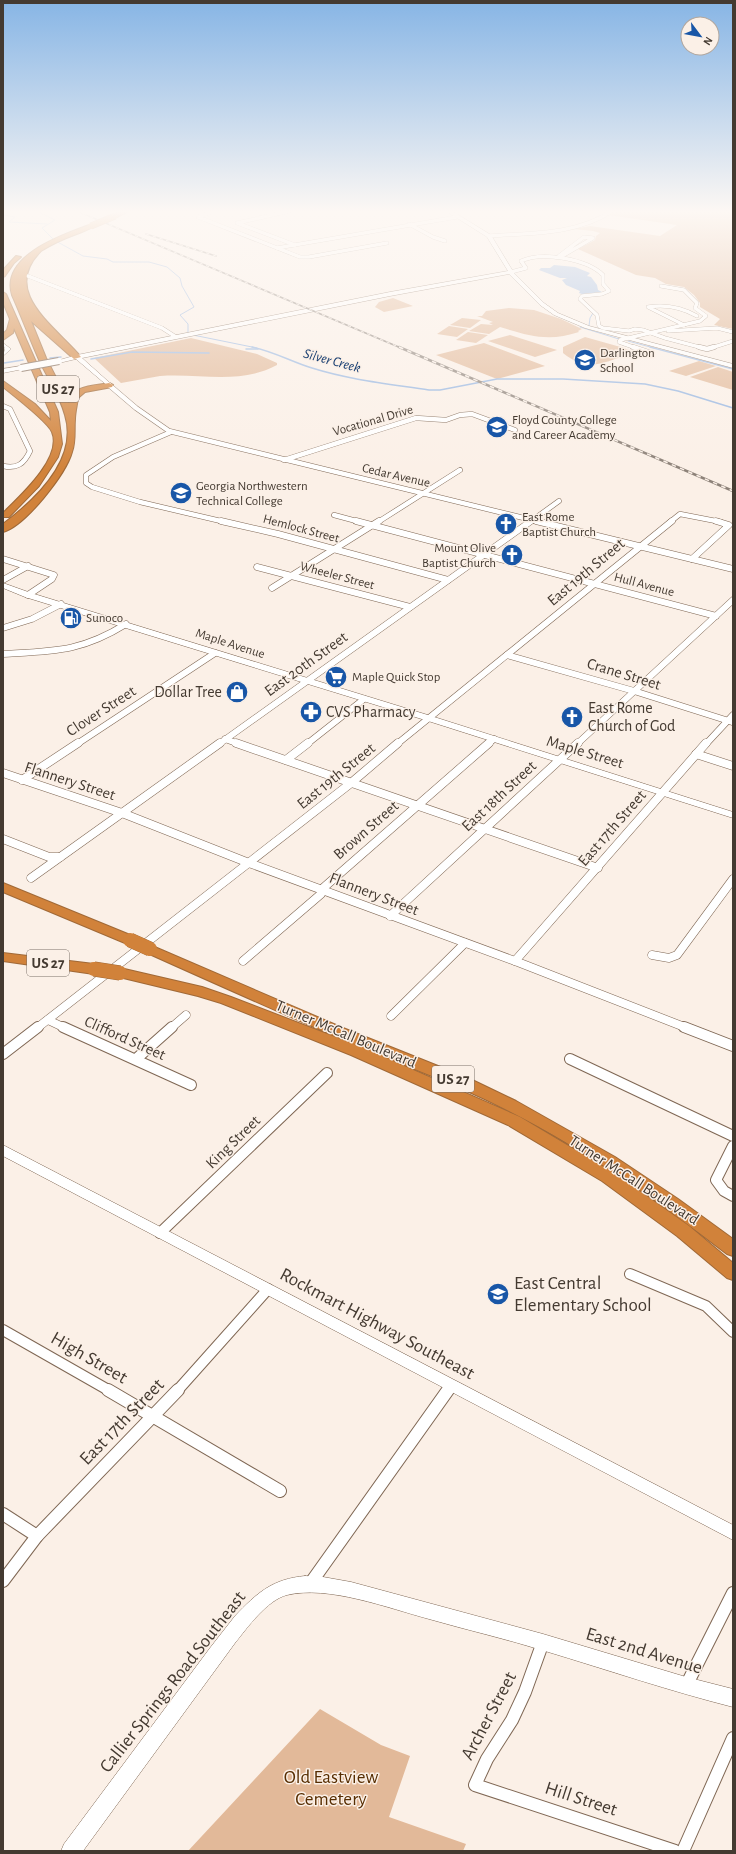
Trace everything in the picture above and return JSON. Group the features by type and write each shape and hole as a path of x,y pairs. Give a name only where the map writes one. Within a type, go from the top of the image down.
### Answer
{"highway":[{"name":"US 27","path":"3,517 36,484 54,458 58,444 54,412 4,298"},
{"name":"US 27","path":"4,529 38,499 49,487 66,458 72,443 71,420 42,359 17,298"},
{"path":"23,312 77,357"},
{"path":"3,339 10,331 13,320"},
{"path":"3,383 32,406 57,432"},
{"path":"71,420 74,396 83,390 109,385"},
{"name":"Turner McCall Boulevard","path":"3,887 130,940 367,1044 488,1094 608,1160 698,1221 733,1249"},
{"path":"3,892 57,910"},
{"name":"Turner McCall Boulevard","path":"3,957 120,973 188,989 226,1000 363,1054 514,1121 560,1147 608,1177 683,1231 733,1273"},
{"path":"698,1221 733,1244"},
{"path":"717,1260 733,1278"}],"street":[{"path":"83,298 162,328 178,337"},
{"path":"3,371 375,298"},
{"path":"536,298 556,314 587,327 733,366"},
{"path":"581,298 580,300 597,315 599,326 603,328 628,331 635,329 707,349 733,341"},
{"path":"651,353 619,342 620,340 634,336 703,320 706,316 695,308 697,303 692,298"},
{"path":"684,325 648,307 677,306 685,308 703,320"},
{"path":"659,330 682,332 704,327 733,332"},
{"path":"3,339 8,349 3,354"},
{"name":"Cedar Avenue","path":"77,357 156,424 171,432 733,569"},
{"path":"3,406 10,409 30,451 22,465 16,467 3,466"},
{"name":"Vocational Drive","path":"283,460 416,418 446,420 460,415 472,414 515,430"},
{"name":"Hemlock Street","path":"171,432 127,451 95,468 86,475 86,483 92,487 140,502 333,549 448,580"},
{"path":"272,588 460,470"},
{"name":"East 20th Street","path":"31,878 559,501"},
{"name":"East 19th Street","path":"3,1054 351,783 428,718 680,514 722,522 729,525 692,559"},
{"name":"Hull Avenue","path":"334,515 374,524 716,616"},
{"path":"3,559 54,575 52,579 27,594"},
{"path":"3,580 28,566"},
{"name":"Wheeler Street","path":"257,567 410,607"},
{"name":"Maple Avenue","path":"3,585 27,594 215,653 428,718"},
{"name":"Maple Avenue","path":"3,590 27,594"},
{"name":"East 18th Street","path":"390,916 733,600"},
{"path":"3,628 32,619 61,604"},
{"path":"3,654 53,651 85,645 109,635 126,624"},
{"name":"Clover Street","path":"22,780 215,653"},
{"name":"Crane Street","path":"507,655 731,719"},
{"path":"286,760 364,698"},
{"name":"Maple Street","path":"428,718 733,815"},
{"name":"East 17th Street","path":"515,961 598,868 696,754 731,719"},
{"name":"Brown Street","path":"243,961 321,894 322,889 494,739"},
{"path":"225,740 598,868"},
{"path":"696,754 733,766"},
{"name":"Flannery Street","path":"3,773 122,813 249,863 515,961 733,1046"},
{"path":"3,839 49,857 60,857"},
{"path":"652,955 669,958 677,955 730,888 733,879"},
{"path":"391,1016 465,943"},
{"path":"136,1059 186,1015"},
{"name":"Clifford Street","path":"48,1020 190,1085"},
{"path":"570,1060 733,1136"},
{"name":"King Street","path":"160,1233 327,1073"},
{"path":"733,1146 716,1180 724,1191 733,1196"},
{"name":"Rockmart Highway Southeast","path":"3,1150 733,1533"},
{"path":"630,1274 706,1306 733,1332"},
{"name":"East 17th Street","path":"3,1581 37,1536 154,1416 268,1289"},
{"name":"High Street","path":"3,1330 154,1416 280,1491"},
{"path":"310,1584 451,1385"},
{"path":"3,1514 37,1536"},
{"name":"Callier Springs Road Southeast","path":"71,1851 206,1668 258,1603 276,1591 297,1585 321,1584 351,1590 543,1642"},
{"path":"686,1686 733,1593"},
{"name":"East 2nd Avenue","path":"543,1642 686,1686 733,1698"},
{"name":"Archer Street","path":"475,1784 489,1754 512,1720 525,1692 543,1642"},
{"path":"682,1851 733,1738"},
{"name":"Hill Street","path":"475,1784 675,1851"}],"green space":[{"path":"393,298 413,306 384,312 375,307 379,302"},
{"path":"509,308 534,310 561,319 582,329 578,331 579,332 558,337 539,337 500,327 489,334 469,331 481,324 493,325 489,323 493,322 477,316 482,316 486,311"},
{"path":"462,318 481,320 470,328 450,325"},
{"path":"449,326 468,329 457,337 437,334"},
{"path":"468,332 488,335 476,343 456,340"},
{"path":"510,335 557,350 535,357 488,341"},
{"path":"585,337 624,348 632,352 607,362 594,365 582,364 563,353 563,347"},
{"path":"191,338 257,354 277,363 277,365 249,375 220,377 175,375 160,376 121,383 94,358"},
{"path":"484,343 545,366 497,379 436,355"},
{"path":"699,361 716,366 686,376 669,371"},
{"path":"718,367 733,372 733,390 690,377"},
{"name":"Old Eastview Cemetery","path":"320,1709 381,1745 410,1756 389,1817 466,1844 463,1851 188,1851"}],"shaded area":[{"path":"696,298 733,298 733,329 714,325 720,319 700,307 700,303"}],"waterway":[{"name":"Silver Creek","path":"189,298 194,307 180,315 188,324 188,334 257,348"},
{"path":"589,326 590,318 593,313 592,310"},
{"path":"580,327 619,339"},
{"path":"628,341 654,348"},
{"name":"Silver Creek","path":"252,347 267,351 305,366 341,376 429,390 440,390 497,379 563,379 645,384 678,391 733,408"},
{"path":"650,347 733,369"},
{"name":"Silver Creek","path":"246,349 258,349"},
{"path":"91,359 132,352 209,353"},
{"path":"50,358 61,357"},
{"path":"4,363 23,360"}],"railway":[{"path":"282,298 401,348"},
{"path":"399,347 733,491"}],"place":[{"name":"Darlington School","path":"585,360"},
{"name":"Floyd County College and Career Academy","path":"497,427"},
{"name":"Georgia Northwestern Technical College","path":"181,493"},
{"name":"East Rome Baptist Church","path":"506,524"},
{"name":"Mount Olive Baptist Church","path":"512,555"},
{"name":"Sunoco","path":"71,618"},
{"name":"Maple Quick Stop","path":"336,677"},
{"name":"Dollar Tree","path":"237,692"},
{"name":"CVS Pharmacy","path":"311,712"},
{"name":"East Rome Church of God","path":"572,717"},
{"name":"East Central Elementary School","path":"498,1294"}]}
